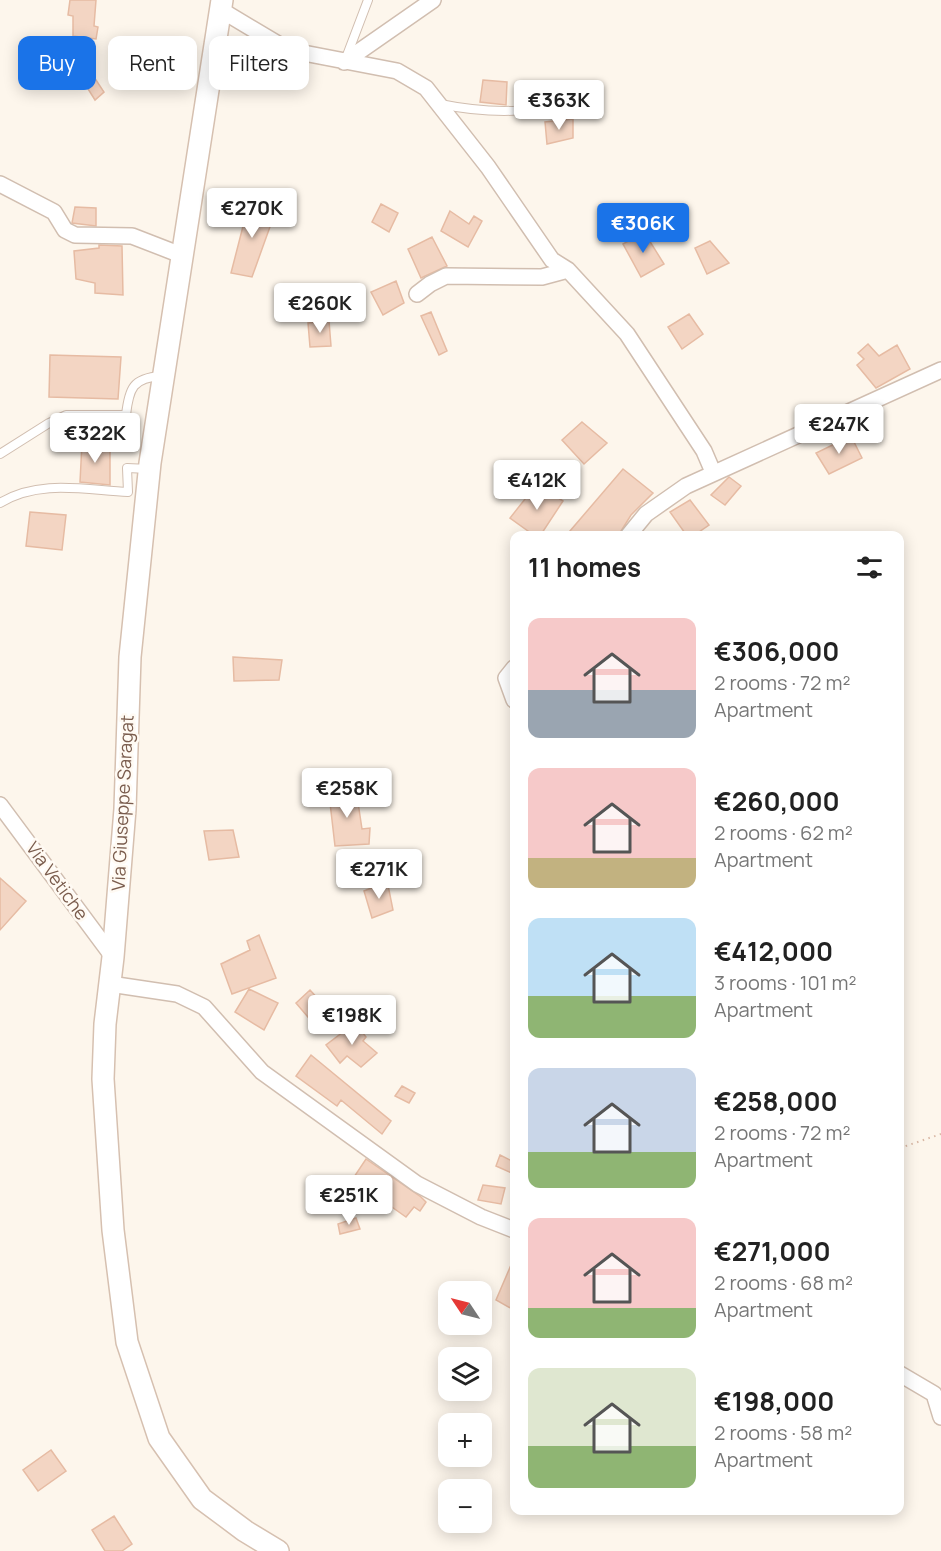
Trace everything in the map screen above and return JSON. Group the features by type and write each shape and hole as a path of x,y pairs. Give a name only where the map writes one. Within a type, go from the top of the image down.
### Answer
{"street":[{"path":"344,62 433,0"},
{"path":"221,5 288,50 397,71 426,88 488,167 552,260 568,270 627,334 704,452 713,472"},
{"name":"Via Giuseppe Saragat","path":"221,5 149,469 130,657 125,809 105,1024 104,1079 113,1230 127,1342 159,1438 202,1499 245,1531 278,1551"},
{"path":"0,184 54,212 65,230 75,235 132,236 181,255"},
{"path":"417,294 446,276 542,277 568,270"},
{"path":"632,531 646,514 686,486 941,370"},
{"path":"510,673 506,678 510,689"},
{"name":"Via Vetiche","path":"0,805 113,957"},
{"path":"110,984 177,994 204,1007 262,1072 417,1184 510,1228"},
{"path":"904,1376 934,1394 941,1417"}],"lane":[{"path":"344,62 368,0"},
{"path":"438,103 472,111 534,112 594,100"},
{"path":"0,454 66,415 126,415 128,395 136,384 144,377 163,375"},
{"path":"0,503 32,490 53,487 128,492 127,468 149,469"}],"path":[{"path":"904,1147 941,1134"}],"building":[{"path":"70,0 96,0 94,26 98,27 96,39 96,36 73,36 73,16 68,15"},
{"path":"96,80 104,92 95,100 89,90 96,90"},
{"path":"483,80 507,82 506,105 480,102"},
{"path":"573,119 573,138 547,144 545,122"},
{"path":"249,203 276,210 252,277 231,273"},
{"path":"381,204 398,213 389,232 372,222"},
{"path":"75,207 96,208 96,226 72,223"},
{"path":"450,211 469,224 474,216 482,221 468,247 441,231"},
{"path":"644,232 664,264 641,277 623,244"},
{"path":"432,237 447,266 421,278 408,249"},
{"path":"710,241 729,263 707,274 695,248"},
{"path":"99,245 122,246 123,295 95,293 95,283 76,279 74,251 99,248"},
{"path":"396,281 404,303 383,315 371,292"},
{"path":"431,312 447,351 439,355 421,316"},
{"path":"689,314 703,334 682,349 668,327"},
{"path":"329,321 331,346 310,347 308,323"},
{"path":"868,344 879,356 897,345 910,369 876,388 857,365 864,359 858,353"},
{"path":"50,355 121,357 118,399 49,397"},
{"path":"582,422 607,443 584,464 562,440"},
{"path":"851,436 862,458 829,474 816,453"},
{"path":"82,443 110,446 110,485 80,482"},
{"path":"623,469 653,493 631,515 621,531 570,531"},
{"path":"729,477 741,486 725,505 711,495"},
{"path":"537,484 563,501 543,531 528,531 510,518"},
{"path":"690,500 709,525 700,531 683,531 670,512"},
{"path":"30,512 66,515 62,550 26,546"},
{"path":"233,657 282,660 279,680 234,681"},
{"path":"356,789 362,829 370,828 369,844 335,846 329,794"},
{"path":"233,830 239,857 209,860 204,831"},
{"path":"0,878 26,901 0,930"},
{"path":"381,884 384,887 388,885 393,910 372,918 364,891"},
{"path":"259,935 276,978 232,994 221,964 250,950 247,941"},
{"path":"249,989 278,1003 264,1030 235,1012"},
{"path":"310,990 328,1010 313,1023 296,1003"},
{"path":"355,1023 366,1037 363,1041 377,1053 361,1067 347,1056 340,1063 326,1045"},
{"path":"311,1055 391,1121 382,1134 341,1100 337,1106 296,1076"},
{"path":"402,1086 415,1093 409,1103 395,1096"},
{"path":"500,1155 510,1160 510,1172 496,1166"},
{"path":"366,1159 421,1197 426,1202 420,1211 414,1207 406,1217 382,1200 380,1204 348,1186"},
{"path":"483,1185 505,1188 501,1204 478,1200"},
{"path":"356,1218 360,1229 340,1234 338,1224"},
{"path":"510,1267 510,1308 496,1300"},
{"path":"51,1450 66,1471 38,1491 23,1470"},
{"path":"114,1516 132,1544 122,1551 105,1551 92,1530"}]}
